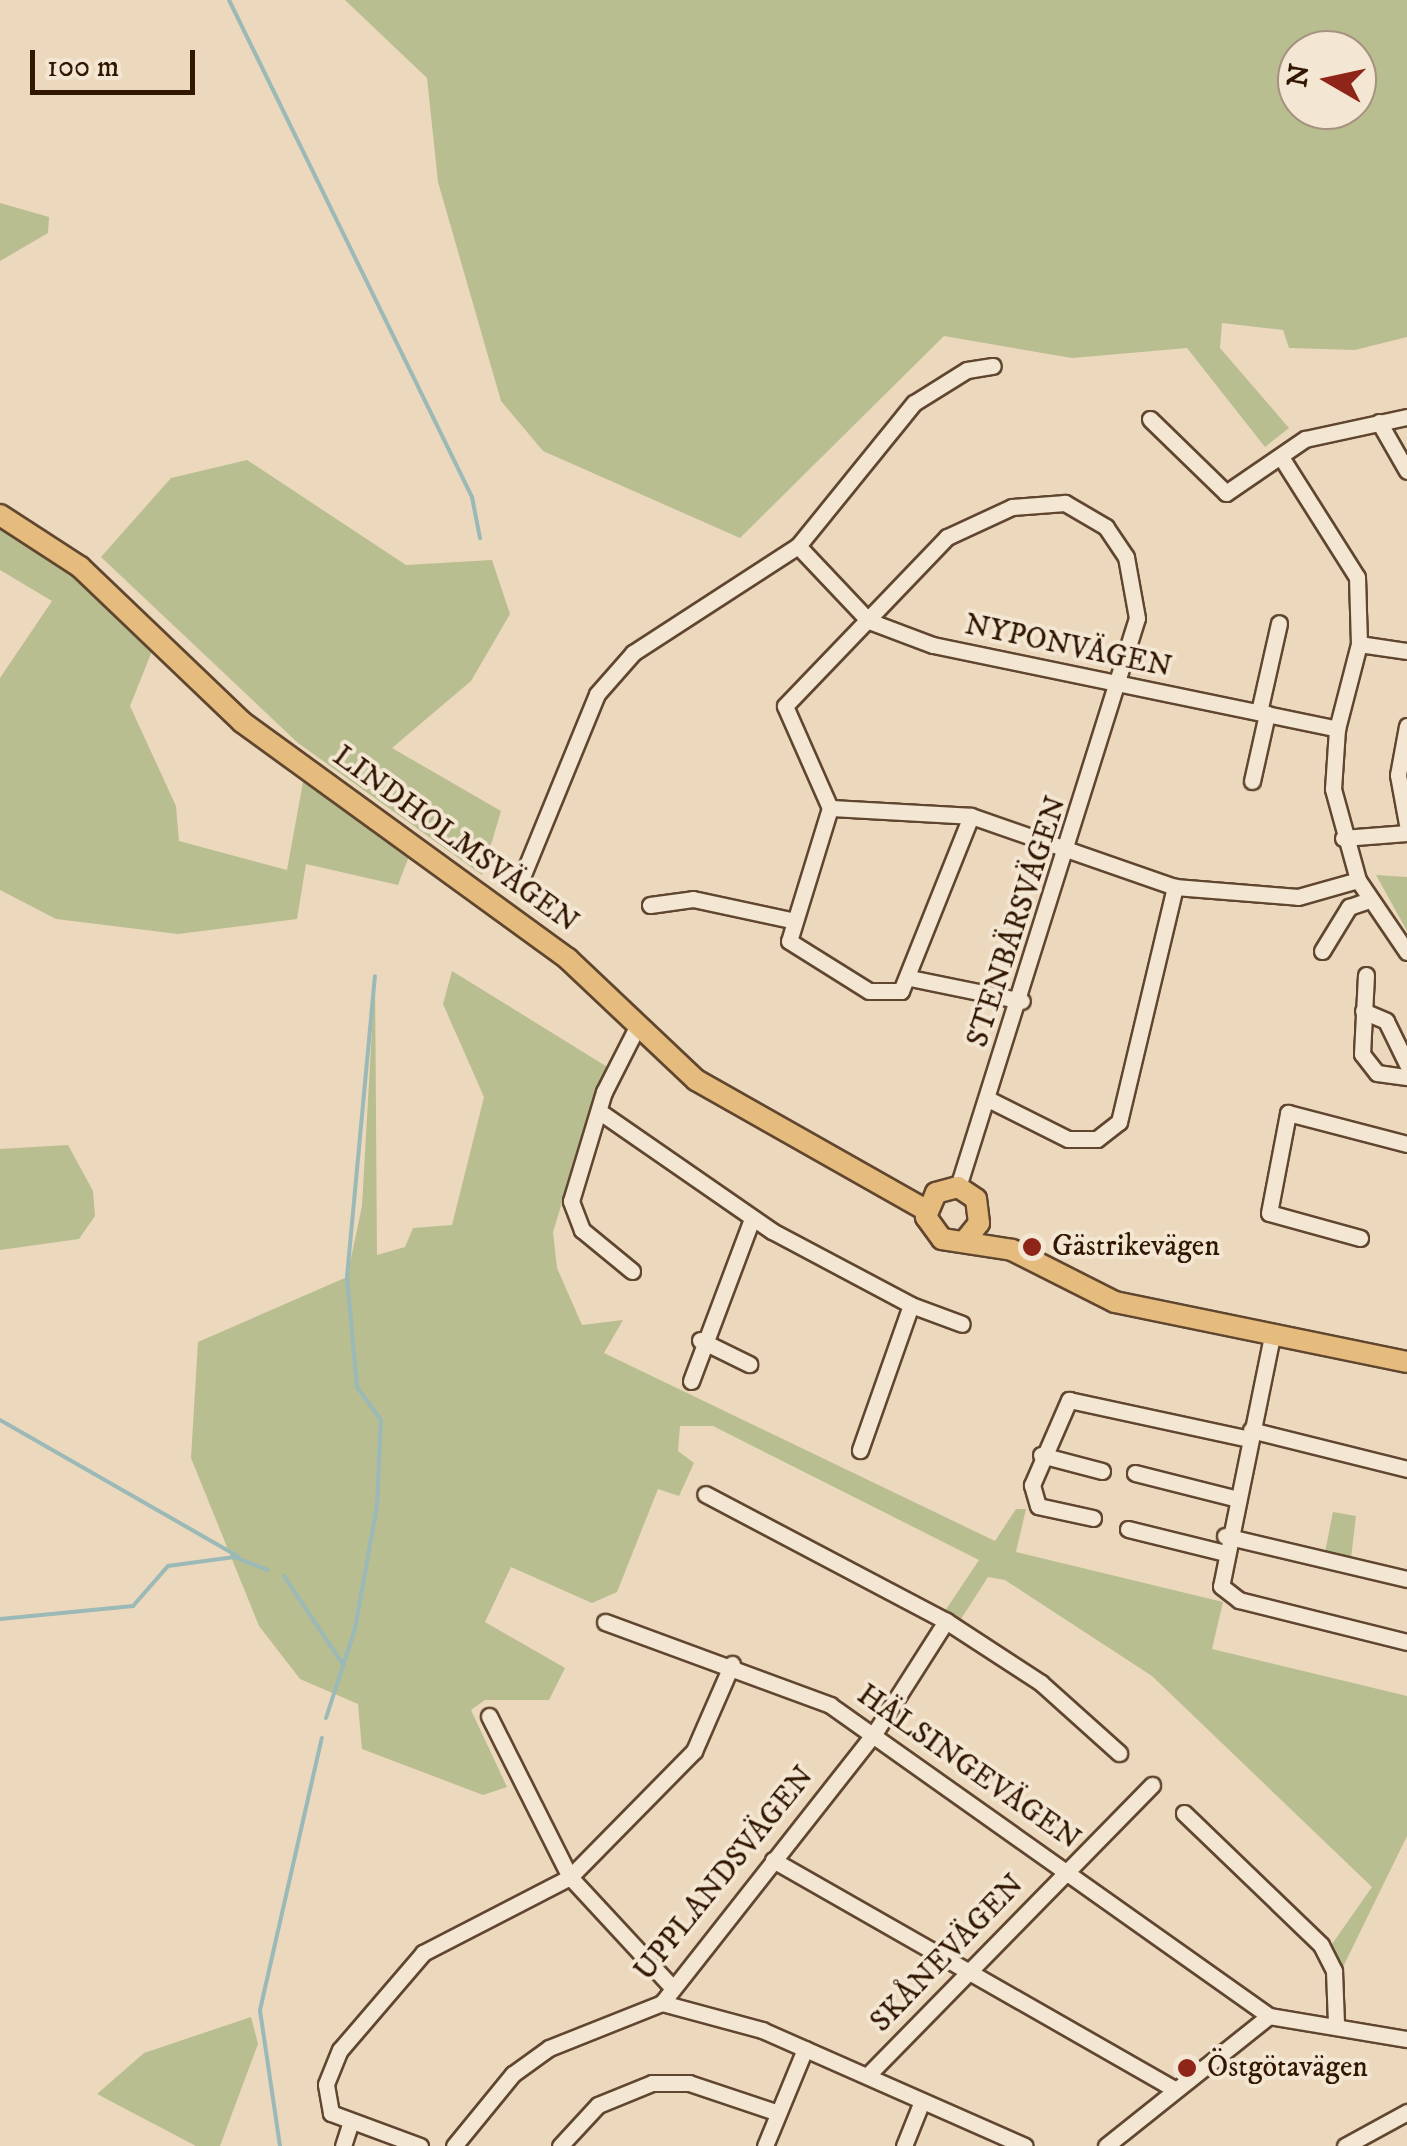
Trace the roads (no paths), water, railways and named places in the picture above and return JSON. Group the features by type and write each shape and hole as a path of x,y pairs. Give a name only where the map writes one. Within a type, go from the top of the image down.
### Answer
{"main road":[{"name":"LINDHOLMSVÄGEN","path":"0,515 80,567 242,722 568,960 636,1031 696,1080 931,1201"},
{"name":"LINDHOLMSVÄGEN","path":"931,1201 964,1182 980,1217 1012,1250"},
{"name":"LINDHOLMSVÄGEN","path":"931,1201 936,1235 968,1238 1012,1250 1116,1302 1407,1362"},
{"path":"968,1238 980,1217"}],"street":[{"path":"520,882 597,694 633,653 798,546 914,403 968,370 993,366"},
{"path":"1150,419 1214,491 1226,493 1306,438 1407,416"},
{"path":"1378,422 1407,470"},
{"path":"1281,458 1352,564 1358,644 1337,729 1343,838 1369,900 1407,952"},
{"name":"STENBÄRSVÄGEN","path":"830,808 785,706 947,538 1012,508 1065,504 1106,527 1126,556 1136,618 1119,690 1072,845 964,1182"},
{"path":"798,546 869,621"},
{"name":"NYPONVÄGEN","path":"869,621 966,656 1119,690 1337,729"},
{"path":"1252,781 1280,623"},
{"path":"1358,644 1407,651"},
{"path":"1407,726 1398,775 1407,824"},
{"path":"971,816 910,978 891,996 868,992 789,941 791,920 830,808 971,816 1072,845 1175,888 1298,897 1358,880"},
{"path":"1343,838 1407,833"},
{"path":"990,1100 1068,1138 1097,1140 1119,1122 1175,888"},
{"path":"650,905 693,899 791,920"},
{"path":"1322,951 1349,907 1369,900"},
{"path":"1366,975 1362,1054 1378,1073 1407,1077"},
{"path":"910,978 1022,1001"},
{"path":"1363,1011 1386,1021 1407,1064"},
{"path":"632,1271 582,1230 572,1201 636,1031"},
{"path":"1360,1238 1270,1214 1288,1113 1407,1144"},
{"path":"603,1114 752,1219 910,1305 962,1324"},
{"path":"691,1381 700,1340 752,1219"},
{"path":"860,1450 910,1305"},
{"path":"1272,1336 1223,1544 1221,1586 1239,1600 1407,1642"},
{"path":"700,1340 749,1364"},
{"path":"1094,1518 1038,1506 1032,1485 1041,1455 1069,1400 1407,1469"},
{"path":"1041,1455 1102,1470"},
{"path":"1136,1473 1234,1498"},
{"path":"705,1494 946,1621 1040,1683 1119,1753"},
{"path":"1128,1529 1407,1579"},
{"name":"UPPLANDSVÄGEN","path":"454,2146 513,2074 549,2048 662,2003 670,1985 874,1734 946,1621"},
{"name":"HÄLSINGEVÄGEN","path":"606,1622 732,1664 874,1734 1269,2016"},
{"path":"420,2146 350,2124 326,2104 328,2073 384,1990 453,1932 570,1876 694,1751 732,1664"},
{"path":"489,1716 570,1876 670,1985"},
{"name":"SKÅNEVÄGEN","path":"868,2076 1152,1786"},
{"path":"1184,1814 1322,1946 1334,1971 1336,2024"},
{"path":"773,1860 965,1974 1174,2089"},
{"path":"662,2003 704,2007 1025,2146"},
{"path":"1106,2146 1269,2016 1336,2024 1407,2039"},
{"path":"766,2146 804,2049"},
{"path":"560,2146 598,2105 652,2084 689,2084 778,2113"},
{"path":"904,2146 922,2101"},
{"path":"1346,2146 1375,2142 1407,2112"},
{"path":"343,2146 350,2124"}],"waterway":[{"path":"229,0 472,497 480,538"},
{"path":"326,1718 355,1629 377,1505 381,1420 357,1387 347,1277 375,976"},
{"path":"0,1420 239,1557"},
{"path":"0,1619 133,1606 168,1566 234,1557 268,1570"},
{"path":"284,1576 344,1666"},
{"path":"280,2146 260,2010 322,1738"}],"place":[{"name":"Gästrikevägen","path":"1032,1247"},
{"name":"Östgötavägen","path":"1187,2068"}]}
